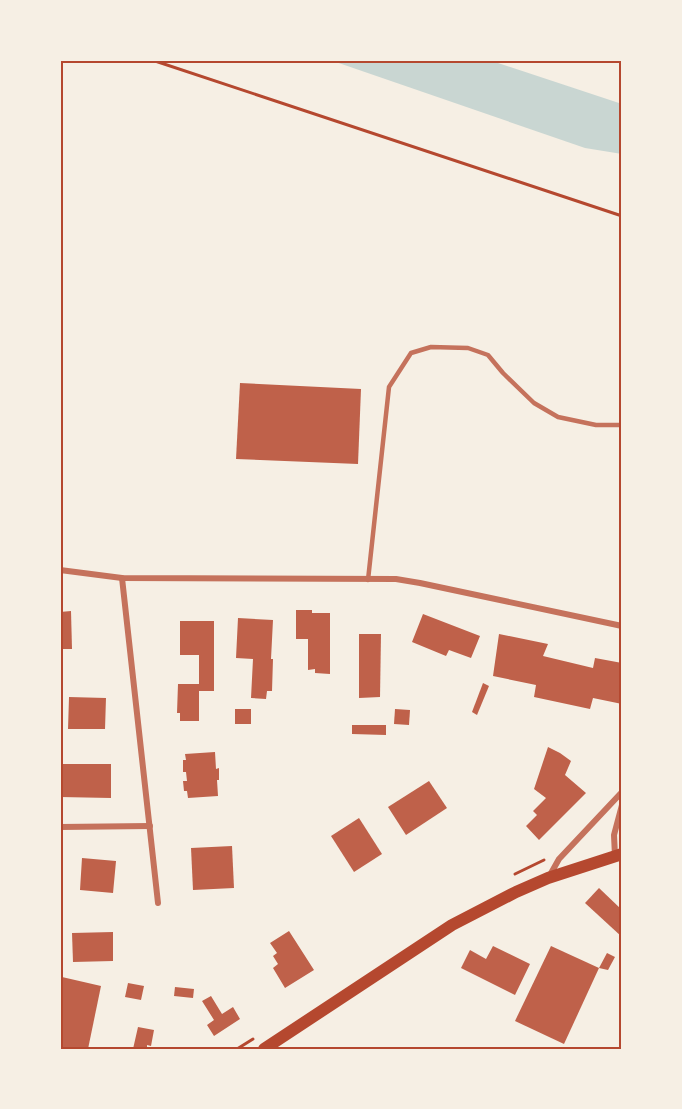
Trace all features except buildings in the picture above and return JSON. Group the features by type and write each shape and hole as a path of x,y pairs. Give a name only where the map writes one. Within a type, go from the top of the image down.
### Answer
{"main road":[{"path":"264,1049 452,925 548,878 618,855"}],"street":[{"path":"60,570 123,578 396,579 622,626"},
{"path":"123,578 158,903"},
{"path":"548,878 559,860 622,792"},
{"path":"618,855 614,836 622,805"},
{"path":"60,827 150,826"}],"lane":[{"path":"368,580 389,387 411,353 431,347 468,348 488,355 534,403 558,417 596,425 622,425"}],"path":[{"path":"152,60 622,216"}],"shaded area":[{"path":"330,60 489,60 622,104 622,154 585,148"}]}
